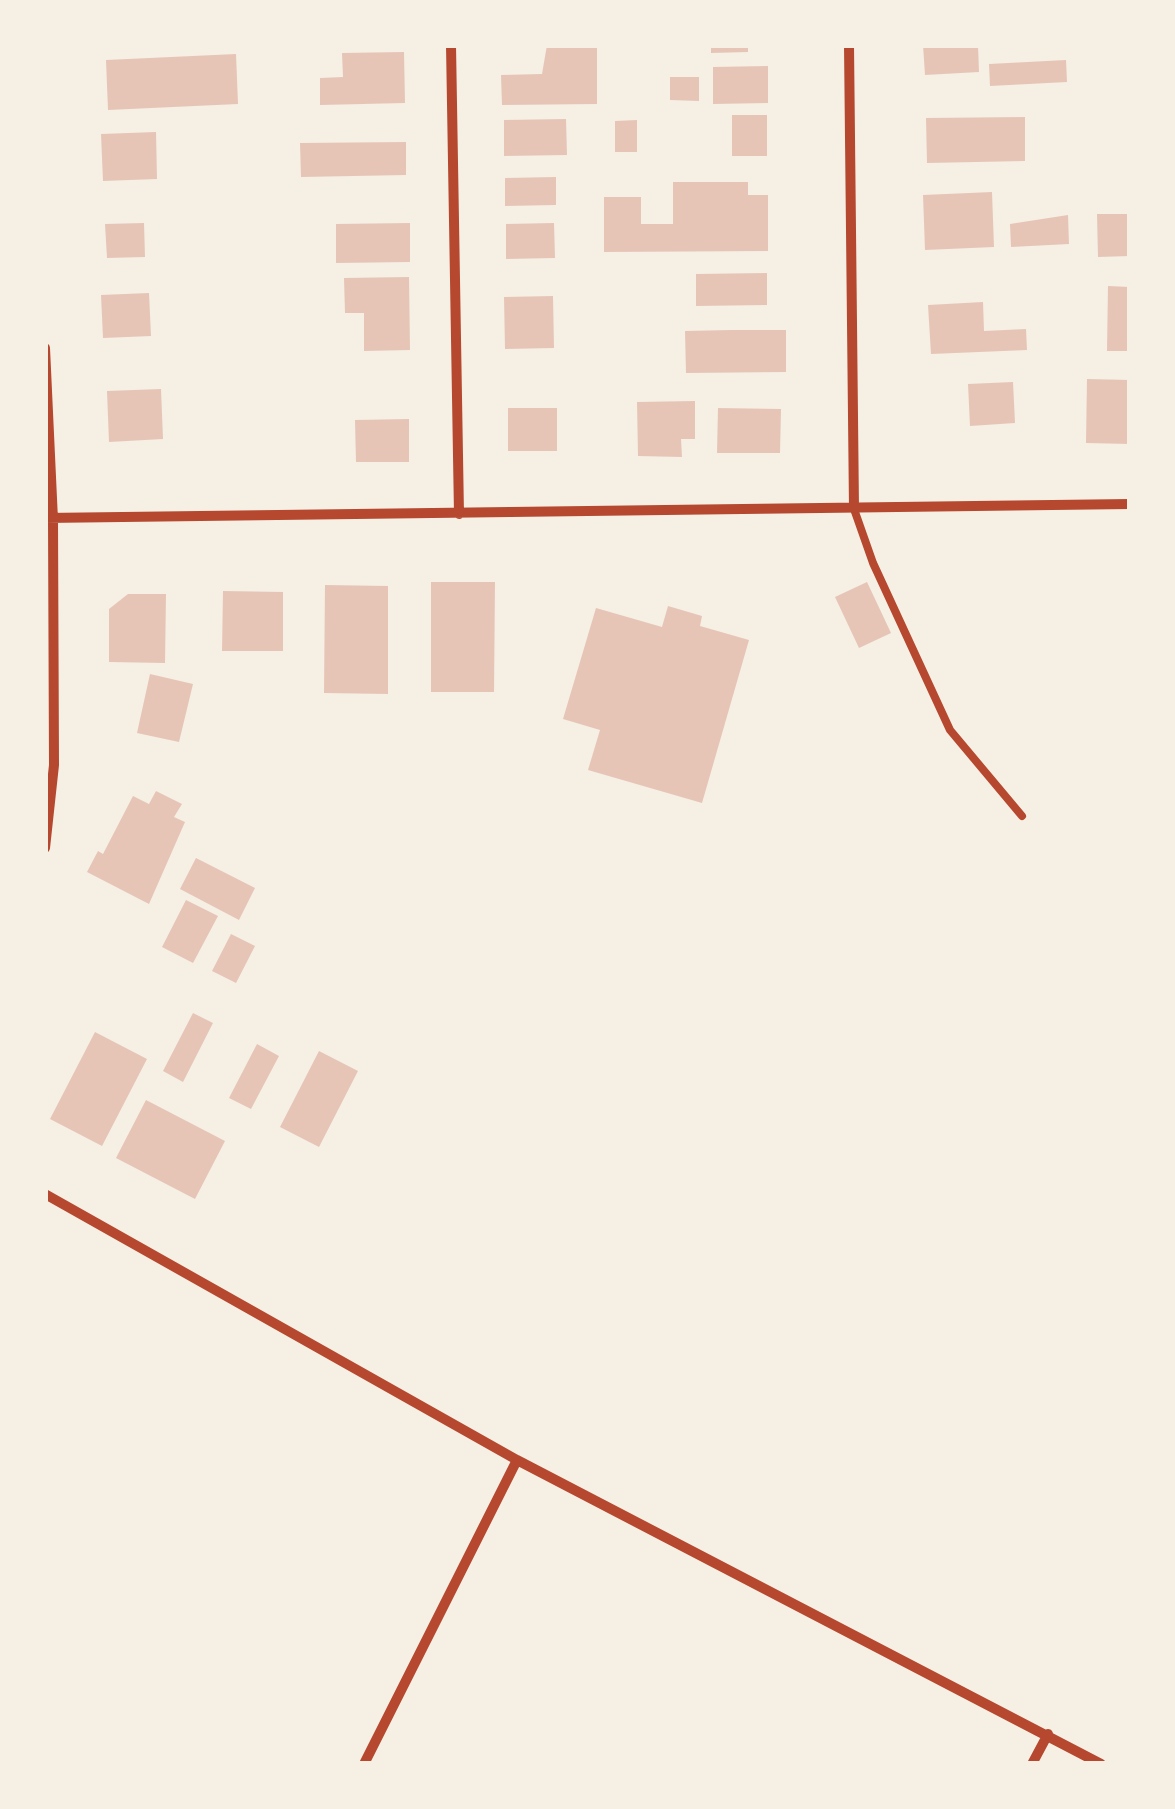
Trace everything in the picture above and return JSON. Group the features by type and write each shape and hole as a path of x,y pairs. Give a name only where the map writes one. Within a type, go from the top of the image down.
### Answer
{"street":[{"path":"450,45 458,514"},
{"path":"849,45 854,509"},
{"path":"45,348 54,765 45,848"},
{"path":"49,519 1130,504"},
{"path":"45,1194 517,1460 1101,1764"},
{"path":"364,1764 517,1460"},
{"path":"1032,1764 1048,1734"}],"lane":[{"path":"854,509 873,563 950,730 1022,816"}],"building":[{"path":"547,45 597,45 597,104 502,105 501,75 542,74"},
{"path":"711,45 748,45 748,52 711,53"},
{"path":"923,45 978,45 979,72 925,75"},
{"path":"404,52 405,103 320,105 320,78 343,77 342,53"},
{"path":"236,54 238,104 108,110 106,60"},
{"path":"1066,60 1067,82 990,86 989,64"},
{"path":"768,66 768,103 713,104 713,67"},
{"path":"670,77 699,77 699,101 670,100"},
{"path":"732,115 767,115 767,156 732,156"},
{"path":"1025,117 1025,161 927,163 926,118"},
{"path":"566,119 567,155 504,156 504,120"},
{"path":"637,120 637,152 615,152 615,121"},
{"path":"156,132 157,179 103,181 101,134"},
{"path":"406,142 406,175 301,177 300,143"},
{"path":"556,177 556,205 505,206 505,178"},
{"path":"673,182 748,182 748,195 768,195 768,251 604,252 604,197 641,197 641,224 673,224"},
{"path":"992,192 994,247 925,250 923,195"},
{"path":"1097,214 1130,214 1130,256 1098,257"},
{"path":"1068,215 1069,244 1011,247 1010,224"},
{"path":"144,223 145,257 107,258 105,224"},
{"path":"410,223 410,262 336,263 336,224"},
{"path":"554,223 555,258 506,259 506,224"},
{"path":"767,273 767,305 696,306 696,274"},
{"path":"409,277 410,350 364,351 364,313 345,313 344,278"},
{"path":"1108,286 1130,287 1130,351 1107,351"},
{"path":"149,293 151,336 103,338 101,295"},
{"path":"553,296 554,348 505,349 504,297"},
{"path":"983,302 984,331 1026,329 1027,350 931,354 928,305"},
{"path":"786,330 786,372 686,373 685,331"},
{"path":"1087,379 1130,380 1130,444 1086,443"},
{"path":"1013,382 1015,423 970,426 968,384"},
{"path":"161,389 163,439 109,442 107,391"},
{"path":"695,401 695,439 681,439 682,457 638,456 637,402"},
{"path":"508,408 557,408 557,451 508,451"},
{"path":"718,408 781,409 780,453 717,453"},
{"path":"409,419 409,462 356,462 355,420"},
{"path":"431,582 495,582 494,692 431,692"},
{"path":"867,582 891,633 859,648 835,597"},
{"path":"325,585 388,586 388,694 324,693"},
{"path":"223,591 283,592 283,651 222,651"},
{"path":"128,594 166,594 165,663 109,662 109,609"},
{"path":"668,606 702,616 700,626 749,640 702,803 588,770 600,730 563,719 596,608 662,627"},
{"path":"150,674 193,684 179,742 137,733"},
{"path":"156,791 182,804 174,817 185,822 149,904 87,872 98,851 103,854 133,796 149,804"},
{"path":"196,858 255,888 239,920 180,889"},
{"path":"186,900 218,916 193,963 162,947"},
{"path":"231,934 255,946 236,983 212,971"},
{"path":"193,1013 213,1023 183,1082 163,1071"},
{"path":"95,1032 147,1059 102,1146 50,1119"},
{"path":"257,1044 279,1056 251,1109 229,1098"},
{"path":"319,1051 358,1071 319,1147 280,1127"},
{"path":"146,1100 225,1141 195,1199 116,1158"}]}
